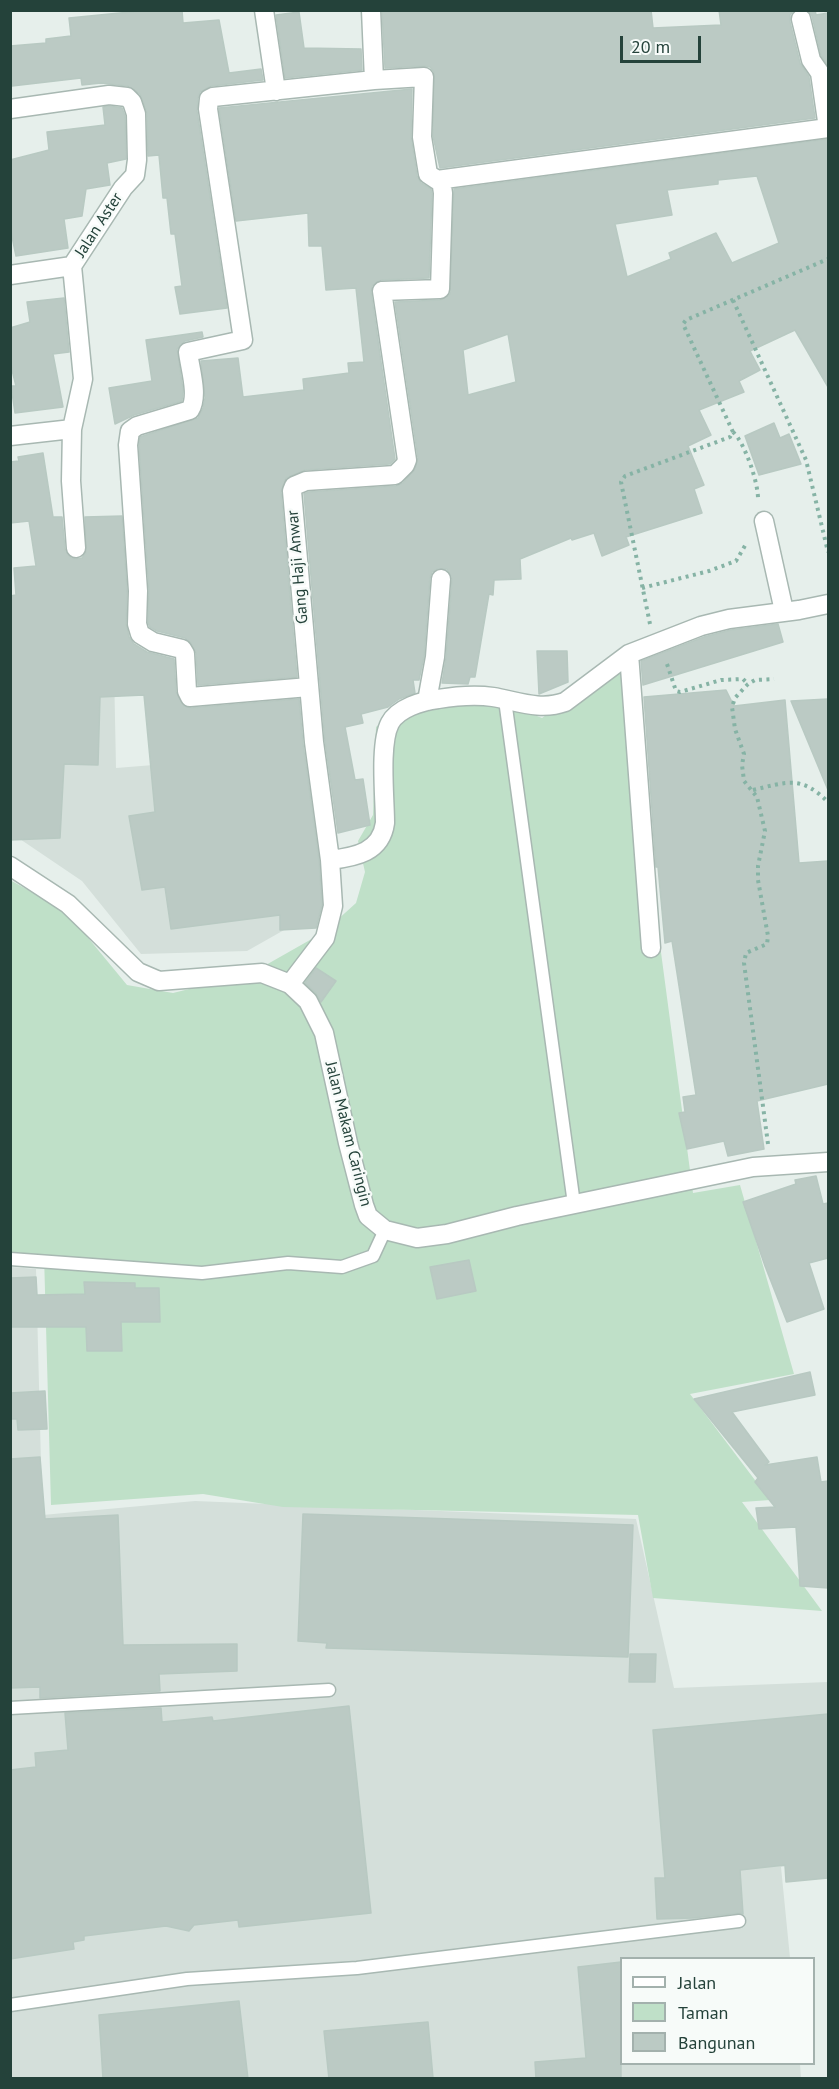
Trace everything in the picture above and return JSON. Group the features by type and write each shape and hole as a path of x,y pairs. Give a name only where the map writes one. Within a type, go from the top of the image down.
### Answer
{"street":[{"path":"264,10 276,91"},
{"path":"371,10 374,80"},
{"path":"309,687 190,697 187,691 185,654 182,649 153,642 140,634 137,624 138,591 128,445 130,431 137,426 190,410 194,405 188,352 243,340 208,102 213,97 424,77 422,137 428,174 436,180 828,128 820,73 811,60 801,20"},
{"name":"Jalan Aster","path":"10,109 110,95 127,97 132,102 136,114 138,160 135,175 123,188 72,266 83,379 72,429 71,481 76,548"},
{"name":"Gang Haji Anwar","path":"290,984 326,938 333,906 330,860 314,742 292,491 294,486 306,481 395,475 405,465 407,460 396,372 386,325 382,291 440,288 441,180"},
{"path":"10,275 72,266"},
{"path":"10,436 72,429"},
{"path":"764,521 784,611"},
{"path":"427,701 435,657 441,579"},
{"path":"330,860 350,858 366,851 379,842 384,833 386,823 384,740 390,722 401,711 427,701 457,696 490,697 547,707 565,702 629,654 701,626 729,619 828,604"},
{"path":"629,654 651,948"},
{"name":"Jalan Makam Caringin","path":"10,866 68,904 138,972 159,981 262,973 290,984 308,1001 324,1033 364,1205 368,1216 385,1230"},
{"path":"385,1230 417,1238 447,1234 517,1216 753,1167 828,1162"}],"lane":[{"path":"505,700 574,1204"},
{"path":"10,1259 202,1273 288,1263 342,1267 373,1256 385,1230"},
{"path":"10,1708 329,1690"},
{"path":"10,2005 187,1979 357,1968 739,1921"}],"path":[{"path":"758,503 758,492 752,471 739,438 733,432 683,324 686,320 828,259"},
{"path":"733,300 806,460 828,552"},
{"path":"733,432 730,437 626,476 621,482 642,588 673,687 680,692 732,678 742,679 748,684"},
{"path":"642,588 709,571 736,561 746,543 747,535"},
{"path":"771,1166 744,963 746,953 767,944 768,936 758,880 758,866 765,831 757,797 744,781 742,765 744,754 735,729 732,707 735,698 748,684 755,680 774,679"},
{"path":"751,790 800,782 818,791 828,802"}],"shaded area":[{"path":"113,619 116,768 317,752 338,891 316,912 247,951 141,954 82,881 11,833"},
{"path":"11,1267 36,1269 42,1502 11,1504"},
{"path":"195,1501 636,1519 674,1688 828,1682 828,1861 781,1867 790,1957 620,1957 620,2065 800,2065 801,2078 11,2078 10,1518"}],"green space":[{"path":"622,659 693,1193 740,1185 794,1374 690,1394 770,1500 742,1502 822,1611 653,1598 638,1515 283,1507 203,1494 51,1505 44,1255 11,1252 10,880 66,911 127,985 173,993 250,974 324,932 356,903 365,872 358,841 373,815 376,727 384,720 424,705 482,694 542,718"}],"building":[{"path":"150,10 182,10 183,23 219,20 229,73 261,69 263,80 211,86 200,92 198,98 197,111 227,308 180,314 175,287 182,286 175,234 171,234 167,198 163,198 159,155 148,156 147,113 140,94 128,86 101,83 82,85 81,78 12,86 10,46 46,43 46,39 71,36 69,18"},
{"path":"382,10 651,10 653,28 721,25 719,10 794,10 790,15 790,22 800,63 809,77 815,118 440,168 433,136 434,72 430,67 424,66 385,68"},
{"path":"808,10 815,10 816,15 828,13 828,66 821,55 812,16"},
{"path":"299,12 304,48 361,49 362,70 285,78 276,15"},
{"path":"412,89 411,137 417,176 421,183 431,189 432,194 429,278 381,280 372,286 371,292 395,459 390,464 305,470 286,478 281,492 297,677 198,685 196,653 191,643 185,638 157,631 148,623 149,590 140,437 198,418 205,398 201,361 238,358 243,397 304,390 303,379 349,373 348,363 364,362 356,288 326,290 322,246 309,246 308,213 236,221 219,108"},
{"path":"103,107 122,108 125,116 126,159 107,163 110,185 86,189 82,216 64,219 68,248 16,256 10,227 10,160 49,150 47,132 105,125"},
{"path":"828,139 828,387 795,330 750,351 760,370 739,381 744,392 699,410 711,435 688,446 704,485 694,489 702,513 626,537 629,545 602,556 594,533 572,540 571,538 520,559 521,579 494,580 493,595 489,594 475,677 470,677 468,684 442,683 452,579 447,569 437,569 432,572 424,656 419,680 413,680 415,693 399,699 388,707 361,714 363,723 345,727 355,780 363,779 370,825 338,833 325,741 304,494 396,486 403,483 415,469 418,458 395,302 440,300 450,294 454,189","holes":["757,176 779,243 732,263 716,233 669,253 671,259 627,277 615,224 672,215 667,190 718,184 718,180","508,334 516,382 468,395 463,350"]},
{"path":"64,298 69,352 53,354 63,407 15,413 11,386 16,386 10,362 10,328 30,322 27,302"},
{"path":"202,332 203,337 185,341 177,349 183,390 182,401 134,415 115,424 109,388 152,381 146,340"},
{"path":"774,423 780,438 789,434 801,464 759,475 745,436"},
{"path":"43,453 53,517 62,517 65,549 71,558 82,558 86,552 85,517 122,516 127,591 126,624 129,637 134,644 147,652 174,659 176,692 184,706 191,708 299,699 319,861 322,905 316,928 280,930 280,915 171,929 165,887 142,890 129,816 155,812 144,695 100,697 98,765 64,764 60,838 10,840 10,596 16,595 14,568 36,566 29,521 10,523 10,462 19,461 18,457"},
{"path":"778,624 783,642 643,685 641,661 704,637 731,630"},
{"path":"537,651 567,651 568,682 539,694"},
{"path":"726,690 734,706 785,700 799,863 828,861 828,1084 757,1101 764,1149 728,1156 724,1141 687,1149 679,1113 685,1112 683,1097 696,1095 672,941 665,943 658,867 656,867 644,697"},
{"path":"828,699 828,790 791,701"},
{"path":"316,968 336,981 321,1002 316,993 305,983"},
{"path":"816,1176 823,1204 828,1203 828,1258 809,1263 824,1309 787,1322 743,1202 796,1184 795,1180"},
{"path":"469,1260 476,1291 437,1299 430,1267"},
{"path":"36,1277 37,1295 85,1294 84,1282 135,1283 135,1288 159,1288 160,1322 121,1322 122,1351 87,1351 86,1327 10,1327 10,1278"},
{"path":"810,1372 815,1395 732,1412 769,1462 765,1465 817,1457 821,1482 828,1481 828,1588 800,1586 796,1527 759,1529 756,1508 775,1507 755,1482 758,1478 694,1399"},
{"path":"45,1391 47,1429 18,1430 17,1419 10,1419 10,1393"},
{"path":"40,1457 45,1519 118,1515 123,1645 237,1644 237,1671 159,1674 160,1691 40,1698 40,1687 10,1688 10,1459"},
{"path":"303,1514 633,1525 628,1657 326,1648 327,1643 298,1641"},
{"path":"630,1654 656,1654 655,1682 629,1682"},
{"path":"349,1706 371,1913 239,1927 238,1920 194,1925 189,1931 166,1926 84,1936 84,1940 73,1942 74,1949 10,1959 10,1770 36,1767 35,1753 68,1750 65,1713 161,1708 162,1722 212,1717 213,1721"},
{"path":"828,1714 828,1878 786,1882 785,1865 740,1870 743,1914 657,1919 655,1878 665,1878 653,1730"},
{"path":"620,1962 621,2079 536,2079 535,2062 586,2058 578,1967"},
{"path":"239,2001 248,2079 103,2079 99,2015"},
{"path":"428,2022 433,2078 329,2079 324,2031"}]}
